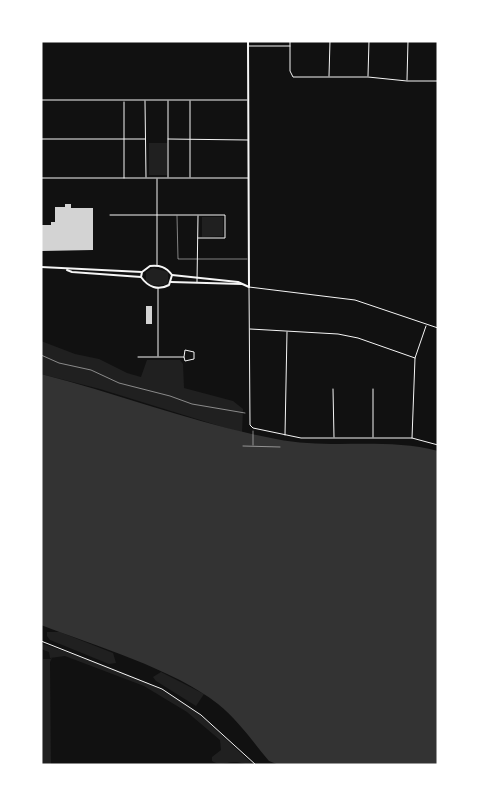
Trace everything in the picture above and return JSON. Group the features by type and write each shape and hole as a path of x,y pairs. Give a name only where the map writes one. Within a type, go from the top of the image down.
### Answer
{"street":[{"path":"248,41 250,425 253,428 285,436 412,438 438,444"},
{"path":"290,41 292,76 368,77 407,81 438,81"},
{"path":"329,77 330,41"},
{"path":"368,77 369,41"},
{"path":"407,81 408,41"},
{"path":"248,46 290,46"},
{"path":"41,100 248,100"},
{"path":"124,100 124,178"},
{"path":"145,100 146,178"},
{"path":"168,100 168,178"},
{"path":"190,100 190,178"},
{"path":"41,139 145,140"},
{"path":"168,139 248,140"},
{"path":"41,178 248,178"},
{"path":"157,178 157,266"},
{"path":"110,215 225,215 225,238 198,238"},
{"path":"197,282 199,259 198,215"},
{"path":"141,278 142,272 148,267 157,266 166,268 172,275 238,282 249,287 355,300 438,328"},
{"path":"41,267 72,272 141,278 149,286 158,288 166,287 171,282 172,275"},
{"path":"66,270 72,268 142,272"},
{"path":"171,282 242,284"},
{"path":"158,288 158,357"},
{"path":"412,438 415,358 426,324"},
{"path":"249,329 330,333 358,338 415,358"},
{"path":"285,436 287,330"},
{"path":"185,350 194,352 194,359 185,361 184,357 185,350"},
{"path":"138,357 184,357"},
{"path":"333,389 334,438"},
{"path":"373,389 373,438"},
{"path":"41,641 162,689 201,714 256,765"}],"lane":[{"path":"177,216 178,259 249,259"}],"path":[{"path":"41,355 59,363 96,372 119,383 170,396 197,406 250,414"},
{"path":"252,447 253,428"},
{"path":"243,446 280,447"}],"shaded area":[{"path":"149,143 167,143 167,175 149,175"},
{"path":"202,217 223,217 223,236 202,237"},
{"path":"153,268 168,272 168,282 165,285 151,285 146,281 146,272"},
{"path":"41,341 75,354 99,359 127,373 141,377 147,360 180,360 183,364 184,388 233,401 243,409 242,433 100,389 41,374"},
{"path":"41,374 187,417 276,439 316,444 397,445 438,451 438,765 279,765 269,761 232,717 200,691 133,659 41,625"},
{"path":"47,632 60,632 113,653 116,663 109,664 50,640"},
{"path":"41,643 91,660 157,687 204,719 254,765 237,762 215,763 212,761 212,757 221,750 220,740 187,712 144,686 65,656 50,658 49,652 41,649"},
{"path":"52,658 50,662 51,765 43,765 43,659"},
{"path":"161,672 204,694 196,706 156,681 153,677"}],"building":[{"path":"65,204 71,204 71,208 93,208 93,250 42,251 41,225 51,225 51,222 55,222 55,207 65,207"},
{"path":"146,306 152,306 152,324 146,324"}]}
